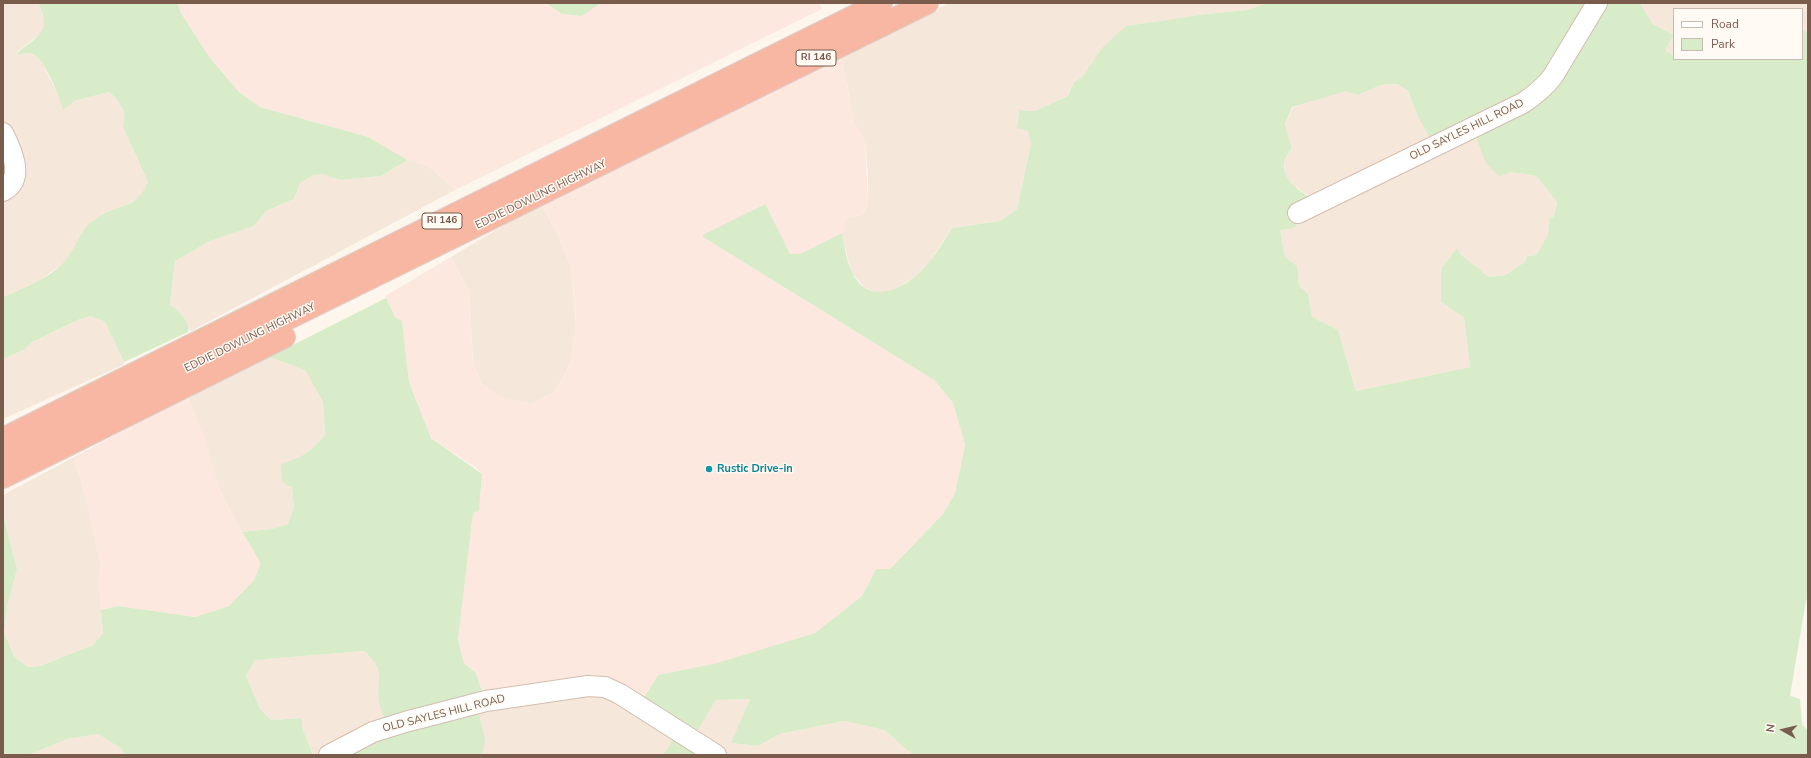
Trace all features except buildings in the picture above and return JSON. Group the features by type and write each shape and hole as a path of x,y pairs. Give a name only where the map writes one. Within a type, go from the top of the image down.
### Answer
{"highway":[{"path":"3,425 848,3"},
{"name":"EDDIE DOWLING HIGHWAY","path":"3,440 881,3"},
{"name":"EDDIE DOWLING HIGHWAY","path":"3,459 705,114 927,3"},
{"path":"3,477 446,257 602,177 705,114"}],"street":[{"name":"OLD SAYLES HILL ROAD","path":"1298,213 1535,96 1545,87 1553,76 1598,3"},
{"path":"3,133 16,165 14,180 7,189 3,191"},
{"name":"OLD SAYLES HILL ROAD","path":"329,755 373,732 405,722 486,701 588,686 605,687 620,694 716,755"}],"shaded area":[{"path":"3,3 38,3 43,11 45,21 41,33 16,53 32,54 40,59 60,99 74,101 109,92 120,102 126,120 123,127 148,182 143,195 123,207 101,216 84,230 71,254 61,265 37,282 3,297"},
{"path":"177,3 546,3 562,14 581,16 601,3 819,3 822,9 455,190 431,168 422,163 408,160 368,137 260,107 239,92 210,58 181,13"},
{"path":"949,3 1267,3 1247,10 1206,14 1126,26 1083,76 1074,82 1068,96 1035,111 1019,110 1017,124 1028,131 1031,144 1017,209 1000,221 952,228 920,273 891,292 876,293 865,288 851,272 842,233 846,219 863,214 868,204 868,176 865,141 854,123 841,59"},
{"path":"1640,3 1808,3 1808,32 1803,30 1803,8 1673,8 1673,34 1653,24"},
{"path":"1673,37 1673,56 1664,51"},
{"path":"841,59 854,123 865,141 868,204 863,214 846,219 843,233 800,254 790,254 764,204 703,237 934,380 953,403 965,445 955,493 943,514 890,569 876,569 862,596 815,633 717,663 658,675 638,707 605,692 486,704 476,673 464,663 458,640 473,513 479,511 482,474 475,467 431,438 409,382 402,321 395,317 385,296 451,257 469,291 473,363 481,383 501,398 531,404 555,392 571,362 576,324 574,296 571,267 559,237 541,203 717,110"},
{"path":"1397,84 1408,91 1417,115 1474,132 1511,172 1536,176 1557,202 1554,216 1549,220 1548,235 1536,255 1527,256 1525,262 1505,275 1489,277 1460,254 1441,302 1464,318 1470,367 1356,391 1338,330 1312,317 1308,294 1299,286 1297,266 1285,257 1280,230 1292,229 1321,205 1294,186 1285,176 1284,161 1292,148 1285,124 1293,107 1346,90 1358,95 1381,85"},
{"path":"408,160 422,163 431,168 455,190 193,330 189,331 188,326 170,304 175,261 210,241 254,226 266,211 294,199 300,183 312,176 321,174 341,180 381,176"},
{"path":"541,203 559,237 571,267 576,324 571,362 555,392 531,404 501,398 481,383 473,363 469,291 451,257"},
{"path":"91,316 105,322 124,362 123,365 3,419 3,359 24,350 32,342 80,319"},
{"path":"265,357 269,357 305,370 323,402 325,435 317,445 298,459 287,486 292,487 294,508 288,524 272,529 242,532 220,491 188,397"},
{"path":"188,397 202,431 220,491 238,526 260,562 259,568 254,580 229,606 195,617 118,606 101,610 99,578 101,566 87,502 74,457"},
{"path":"74,457 87,502 101,566 99,578 103,633 93,645 40,666 27,667 14,656 4,632 8,603 17,569 3,512 3,495"},
{"path":"364,651 375,661 380,678 379,703 389,730 327,755 313,755 302,727 302,718 271,720 260,709 246,677 254,660"},
{"path":"583,687 677,733 663,755 482,755 478,710"},
{"path":"750,699 732,743 758,746 780,734 844,721 884,730 913,755 714,755 692,740 716,700"},
{"path":"98,734 122,749 124,755 28,755 68,739"}],"green space":[{"path":"38,3 177,3 181,13 210,58 239,92 260,107 368,137 408,160 381,176 341,180 321,174 312,176 300,183 294,199 266,211 254,226 210,241 175,261 170,304 186,320 189,328 188,332 124,362 105,322 91,316 80,319 32,342 24,350 3,359 3,297 34,283 56,270 69,256 87,226 107,212 133,202 143,191 148,182 123,127 124,112 120,103 109,92 74,101 63,110 55,88 46,70 37,57 32,54 16,54 36,38 43,27 44,21"},
{"path":"546,3 601,3 582,16 562,14"},
{"path":"1267,3 1640,3 1653,24 1673,34 1665,50 1673,55 1673,60 1803,60 1803,30 1808,32 1808,599 1806,600 1790,696 1800,699 1802,724 1808,731 1808,755 913,755 884,730 844,721 780,734 758,746 731,743 750,699 716,700 692,740 714,755 663,755 677,733 638,707 658,675 717,663 815,633 862,596 876,569 890,569 943,514 955,493 965,445 953,403 934,380 703,237 703,235 765,204 790,254 800,254 842,233 850,268 860,284 869,290 880,292 891,290 913,278 922,270 936,253 952,228 1000,221 1017,209 1031,144 1028,131 1017,128 1019,110 1035,111 1068,96 1074,82 1083,76 1103,47 1126,26 1206,14 1247,10","holes":["1397,84 1408,91 1417,115 1436,148 1474,132 1486,163 1499,176 1511,172 1536,176 1557,202 1554,216 1549,220 1548,235 1536,255 1527,256 1525,262 1505,275 1489,277 1460,254 1457,248 1441,269 1441,302 1464,318 1470,367 1356,391 1338,330 1312,317 1308,294 1299,286 1297,266 1285,257 1280,230 1292,229 1321,205 1296,188 1287,176 1284,169 1284,162 1292,148 1285,124 1292,107 1346,91 1358,95 1381,85"]},
{"path":"386,298 395,317 402,321 409,382 431,438 482,474 479,511 473,513 458,640 464,663 476,673 486,704 478,710 485,740 482,755 327,755 389,730 379,703 378,670 376,664 364,651 255,660 246,676 260,709 271,720 302,718 302,727 313,755 124,755 122,749 98,734 68,739 28,755 3,755 3,513 17,569 8,603 4,632 14,656 27,667 40,666 93,645 103,633 101,610 118,606 195,617 229,606 254,580 259,568 260,562 242,532 272,529 288,524 294,508 292,487 287,486 282,480 281,464 306,453 325,435 323,402 305,370 269,357"}],"place":[{"name":"Rustic Drive-in","path":"709,469"}]}
